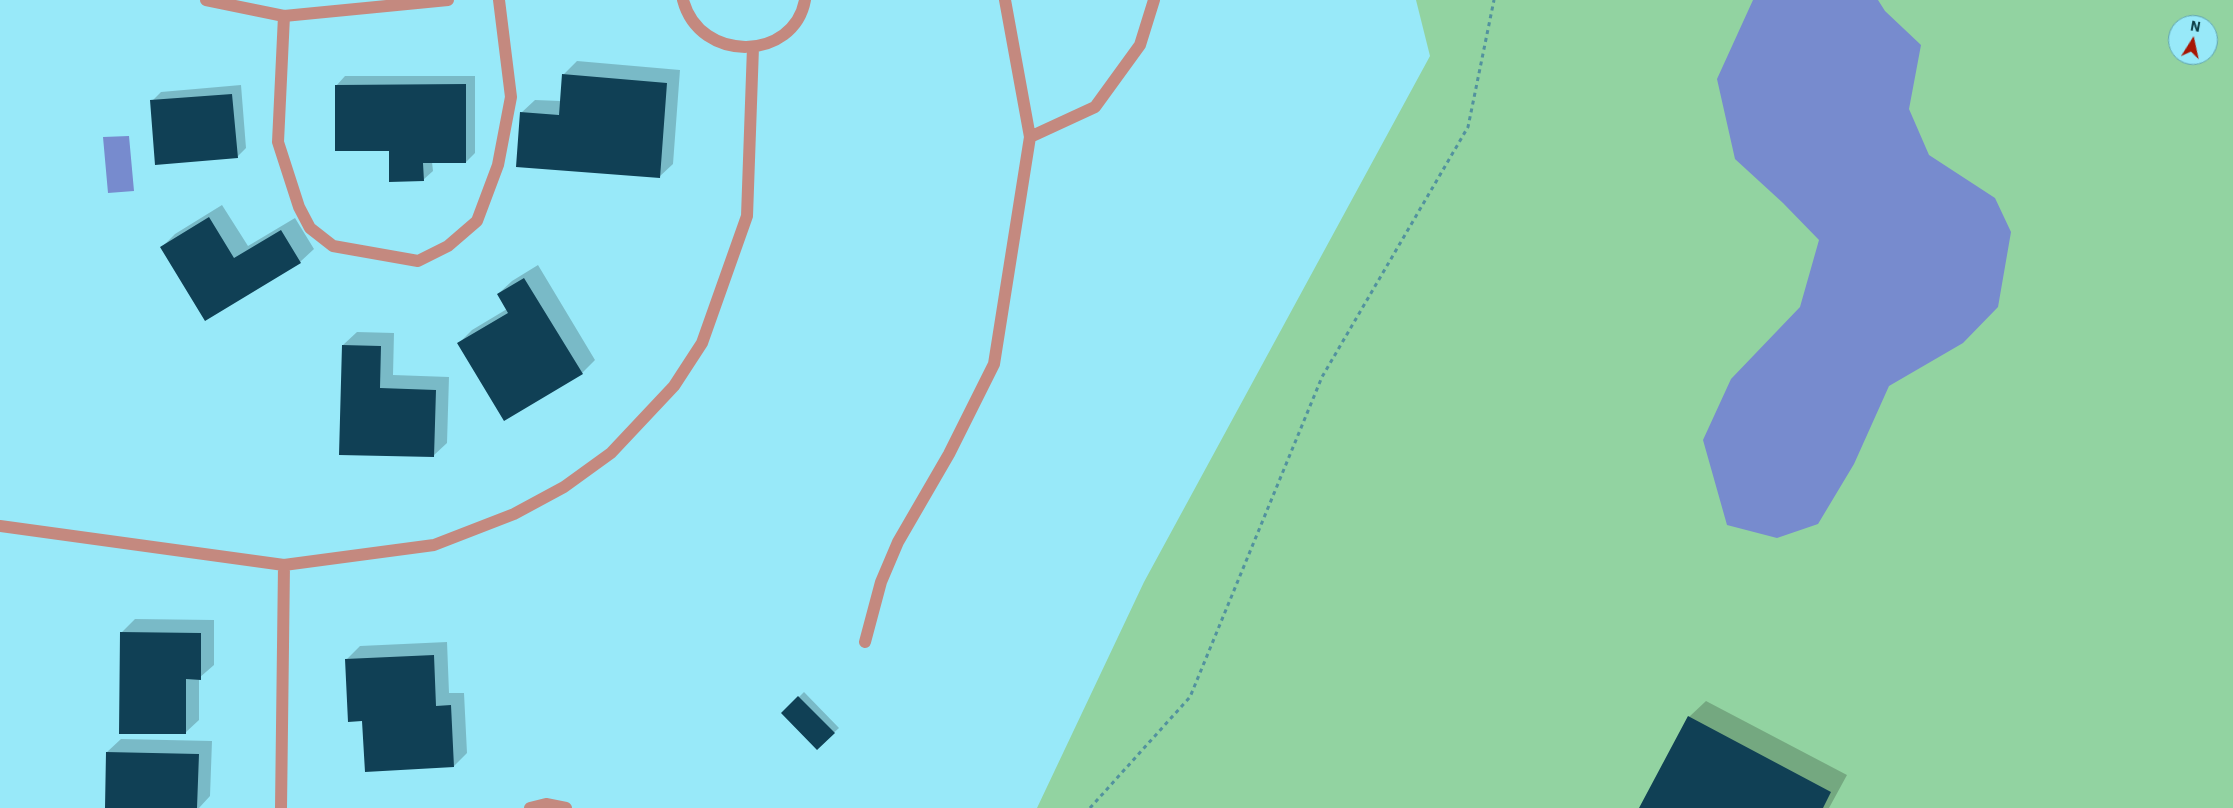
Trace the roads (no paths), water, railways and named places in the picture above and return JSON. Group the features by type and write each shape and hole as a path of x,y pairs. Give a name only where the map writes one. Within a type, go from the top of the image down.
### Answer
{"street":[{"path":"206,0 284,16 448,0"},
{"path":"284,16 278,142 299,207 310,228 333,246 418,261 448,246 477,221 498,165 511,97 499,0"},
{"path":"683,0 694,24 707,36 722,44 737,48 753,47 768,43 784,34 796,21 805,0"},
{"path":"865,642 882,582 898,542 949,454 994,364 1030,137 1005,0"},
{"path":"1030,137 1095,107 1140,45 1154,0"},
{"path":"0,526 284,565 434,545 514,514 564,487 610,453 674,386 702,343 747,216 753,47"},
{"path":"281,808 284,565"},
{"path":"530,808 546,804 566,808"}],"water":[{"path":"1753,0 1878,0 1885,11 1921,45 1909,109 1929,155 1995,198 2011,232 1998,307 1963,343 1889,386 1854,464 1818,524 1777,538 1727,525 1703,440 1731,379 1800,307 1819,240 1783,203 1735,159 1717,79"},
{"path":"129,136 134,191 108,193 103,137"}]}
